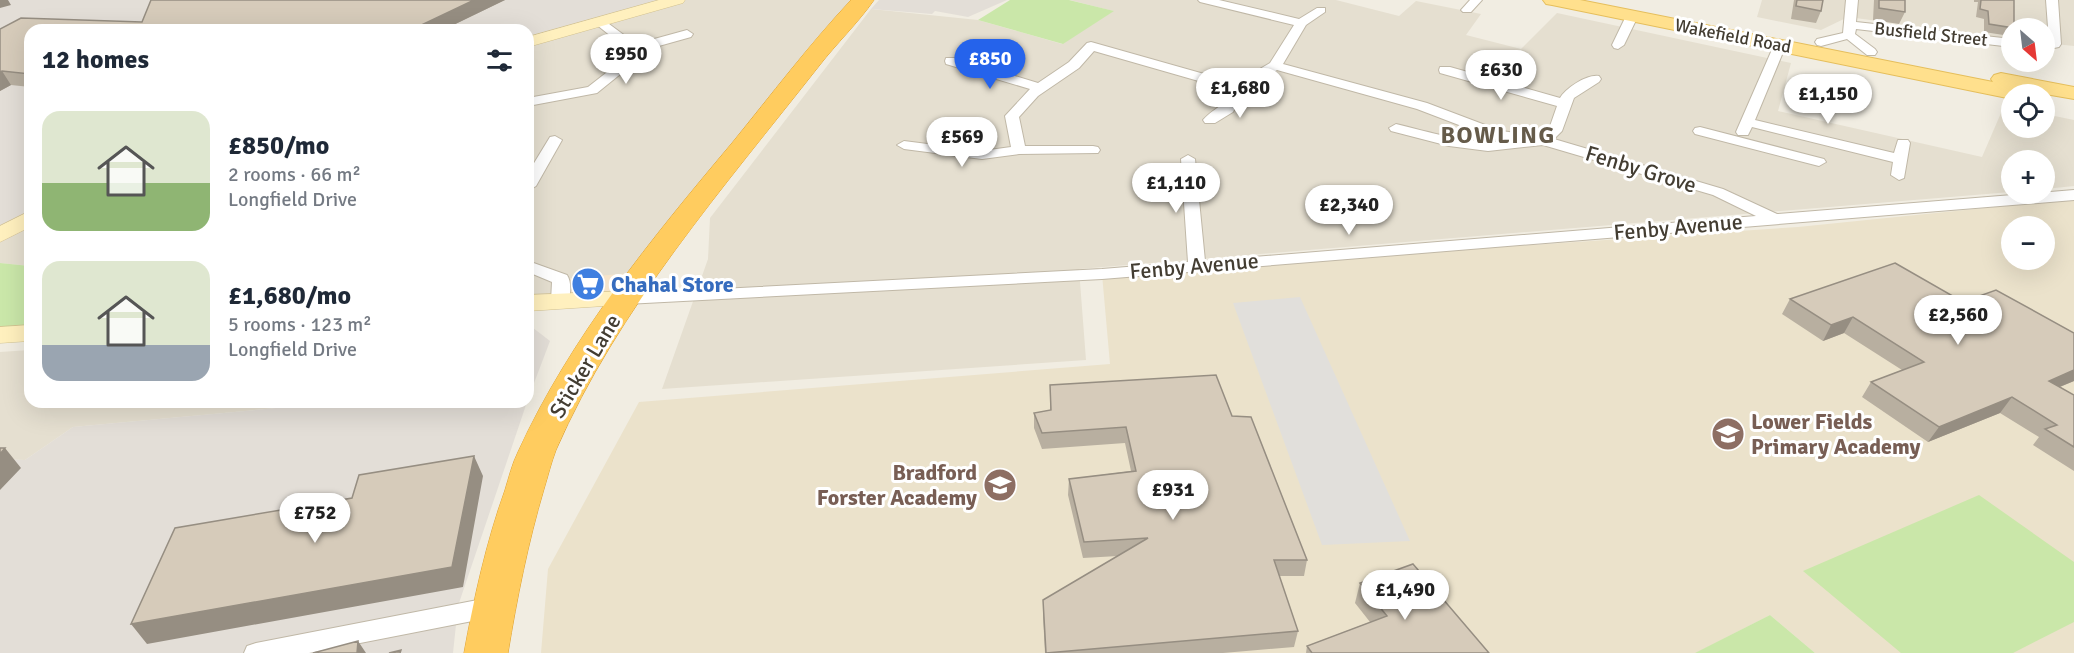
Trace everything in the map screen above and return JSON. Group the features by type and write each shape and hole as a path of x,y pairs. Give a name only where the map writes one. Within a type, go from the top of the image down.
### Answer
{"highway":[{"name":"Sticker Lane","path":"486,653 493,607 512,530 536,453 561,402 626,299 727,166 859,3"}],"main road":[{"name":"Wakefield Road","path":"1552,0 2001,90"},
{"name":"Wakefield Road","path":"1617,0 2074,93"},
{"path":"2055,102 2074,106"}],"street":[{"path":"534,40 676,0"},
{"path":"1204,0 1301,23"},
{"path":"1467,10 1476,0"},
{"path":"1852,0 1850,30 1871,52"},
{"path":"2052,0 2053,18"},
{"path":"1210,120 1228,109 1238,88 1275,66 1301,23 1321,10"},
{"path":"1618,45 1632,16"},
{"path":"534,101 592,90 635,56 634,49 601,22"},
{"path":"1821,42 1850,30"},
{"name":"Busfield Street","path":"1850,30 2001,42"},
{"path":"634,49 687,34"},
{"path":"1739,142 1780,45"},
{"path":"1019,150 1012,116 1040,88 1074,65 1090,46 1238,88"},
{"path":"951,61 981,72 1040,88"},
{"path":"1275,66 1422,106 1498,135 1545,141 1555,131 1568,96 1594,79"},
{"path":"1445,70 1565,104"},
{"path":"1747,122 1900,159"},
{"name":"Fenby Grove","path":"1396,128 1449,142 1488,147 1545,141 1718,192 1775,219"},
{"path":"1700,132 1819,162"},
{"path":"534,176 555,140"},
{"path":"1899,175 1903,143"},
{"path":"904,145 982,154 1019,150 1093,150"},
{"path":"1188,159 1197,266"},
{"name":"Fenby Avenue","path":"534,303 1090,274 2074,195"},
{"path":"0,235 24,221"},
{"path":"534,268 561,279 560,301"},
{"path":"0,335 24,333"},
{"path":"256,653 493,607"}],"shaded area":[{"path":"0,0 677,0 534,40 534,24 24,24 24,221 0,235"},
{"path":"677,0 863,0 645,272 560,301 534,303 534,40"},
{"path":"879,0 1007,0 968,17 935,11 932,14 871,9"},
{"path":"1070,0 1336,0 1399,16 1416,1 1481,14 1466,35 1521,49 1557,13 1791,63 1778,111 1982,157 2001,113 2001,138 2055,138 2055,116 2074,120 2074,186 2055,188 2055,150 2001,150 2001,193 1079,269 1086,360 662,389 708,259 710,218 871,9 978,20 1062,44 1113,11"},
{"path":"1762,0 2074,0 2074,46 2055,44 2055,18 2001,18 2001,38 1848,17 1821,30 1757,17"},
{"path":"2074,199 2074,653 1815,653 1770,615 1696,653 541,653 548,569 639,402 1110,364 1102,274 1798,227 2025,204 2055,204 2055,201"},
{"path":"24,221 24,265 0,263 0,235"},
{"path":"645,272 626,299 560,301 561,279"},
{"path":"1300,297 1410,541 1322,545 1233,303"},
{"path":"534,329 550,341 534,383"},
{"path":"24,350 24,408 277,408 73,427 25,460 0,459 0,352"},
{"path":"277,408 525,408 458,606 453,653 0,653 0,459 25,460 73,427"}],"green space":[{"path":"1010,0 1069,0 1114,11 1063,44 978,20"},
{"path":"0,263 24,265 24,333 0,335"},
{"path":"1979,495 2074,562 2074,622 2013,653 1901,653 1803,571"},
{"path":"1770,615 1815,653 1695,653"}],"building":[{"path":"151,0 474,0 424,24 24,24 24,73 0,72 0,29 21,18 142,22"},
{"path":"1797,0 1823,0 1821,11 1796,6"},
{"path":"1879,0 1905,0 1905,12 1879,8"},
{"path":"1981,0 2014,0 2014,18 2001,18 2001,26 1989,24 1988,11 1980,9"},
{"path":"1895,263 1963,302 1996,290 2074,333 2074,370 2049,381 2074,395 2074,447 2045,429 2057,425 2012,397 1939,427 1871,382 1924,362 1853,317 1831,325 1790,299"},
{"path":"1216,375 1232,416 1251,417 1307,560 1274,560 1298,631 1046,653 1043,600 1148,538 1084,542 1069,479 1136,471 1126,427 1042,433 1034,413 1051,410 1050,385"},
{"path":"474,456 452,567 131,624 175,528 352,498 359,475"},
{"path":"1413,564 1489,653 1312,653 1307,646 1387,616 1360,583"},
{"path":"358,641 357,653 313,653"}],"place":[{"name":"Chahal Store","path":"588,284"},
{"name":"Lower Fields Primary Academy","path":"1728,434"},
{"name":"Bradford Forster Academy","path":"1000,485"}],"district":[{"name":"BOWLING","path":"1498,135"}]}
